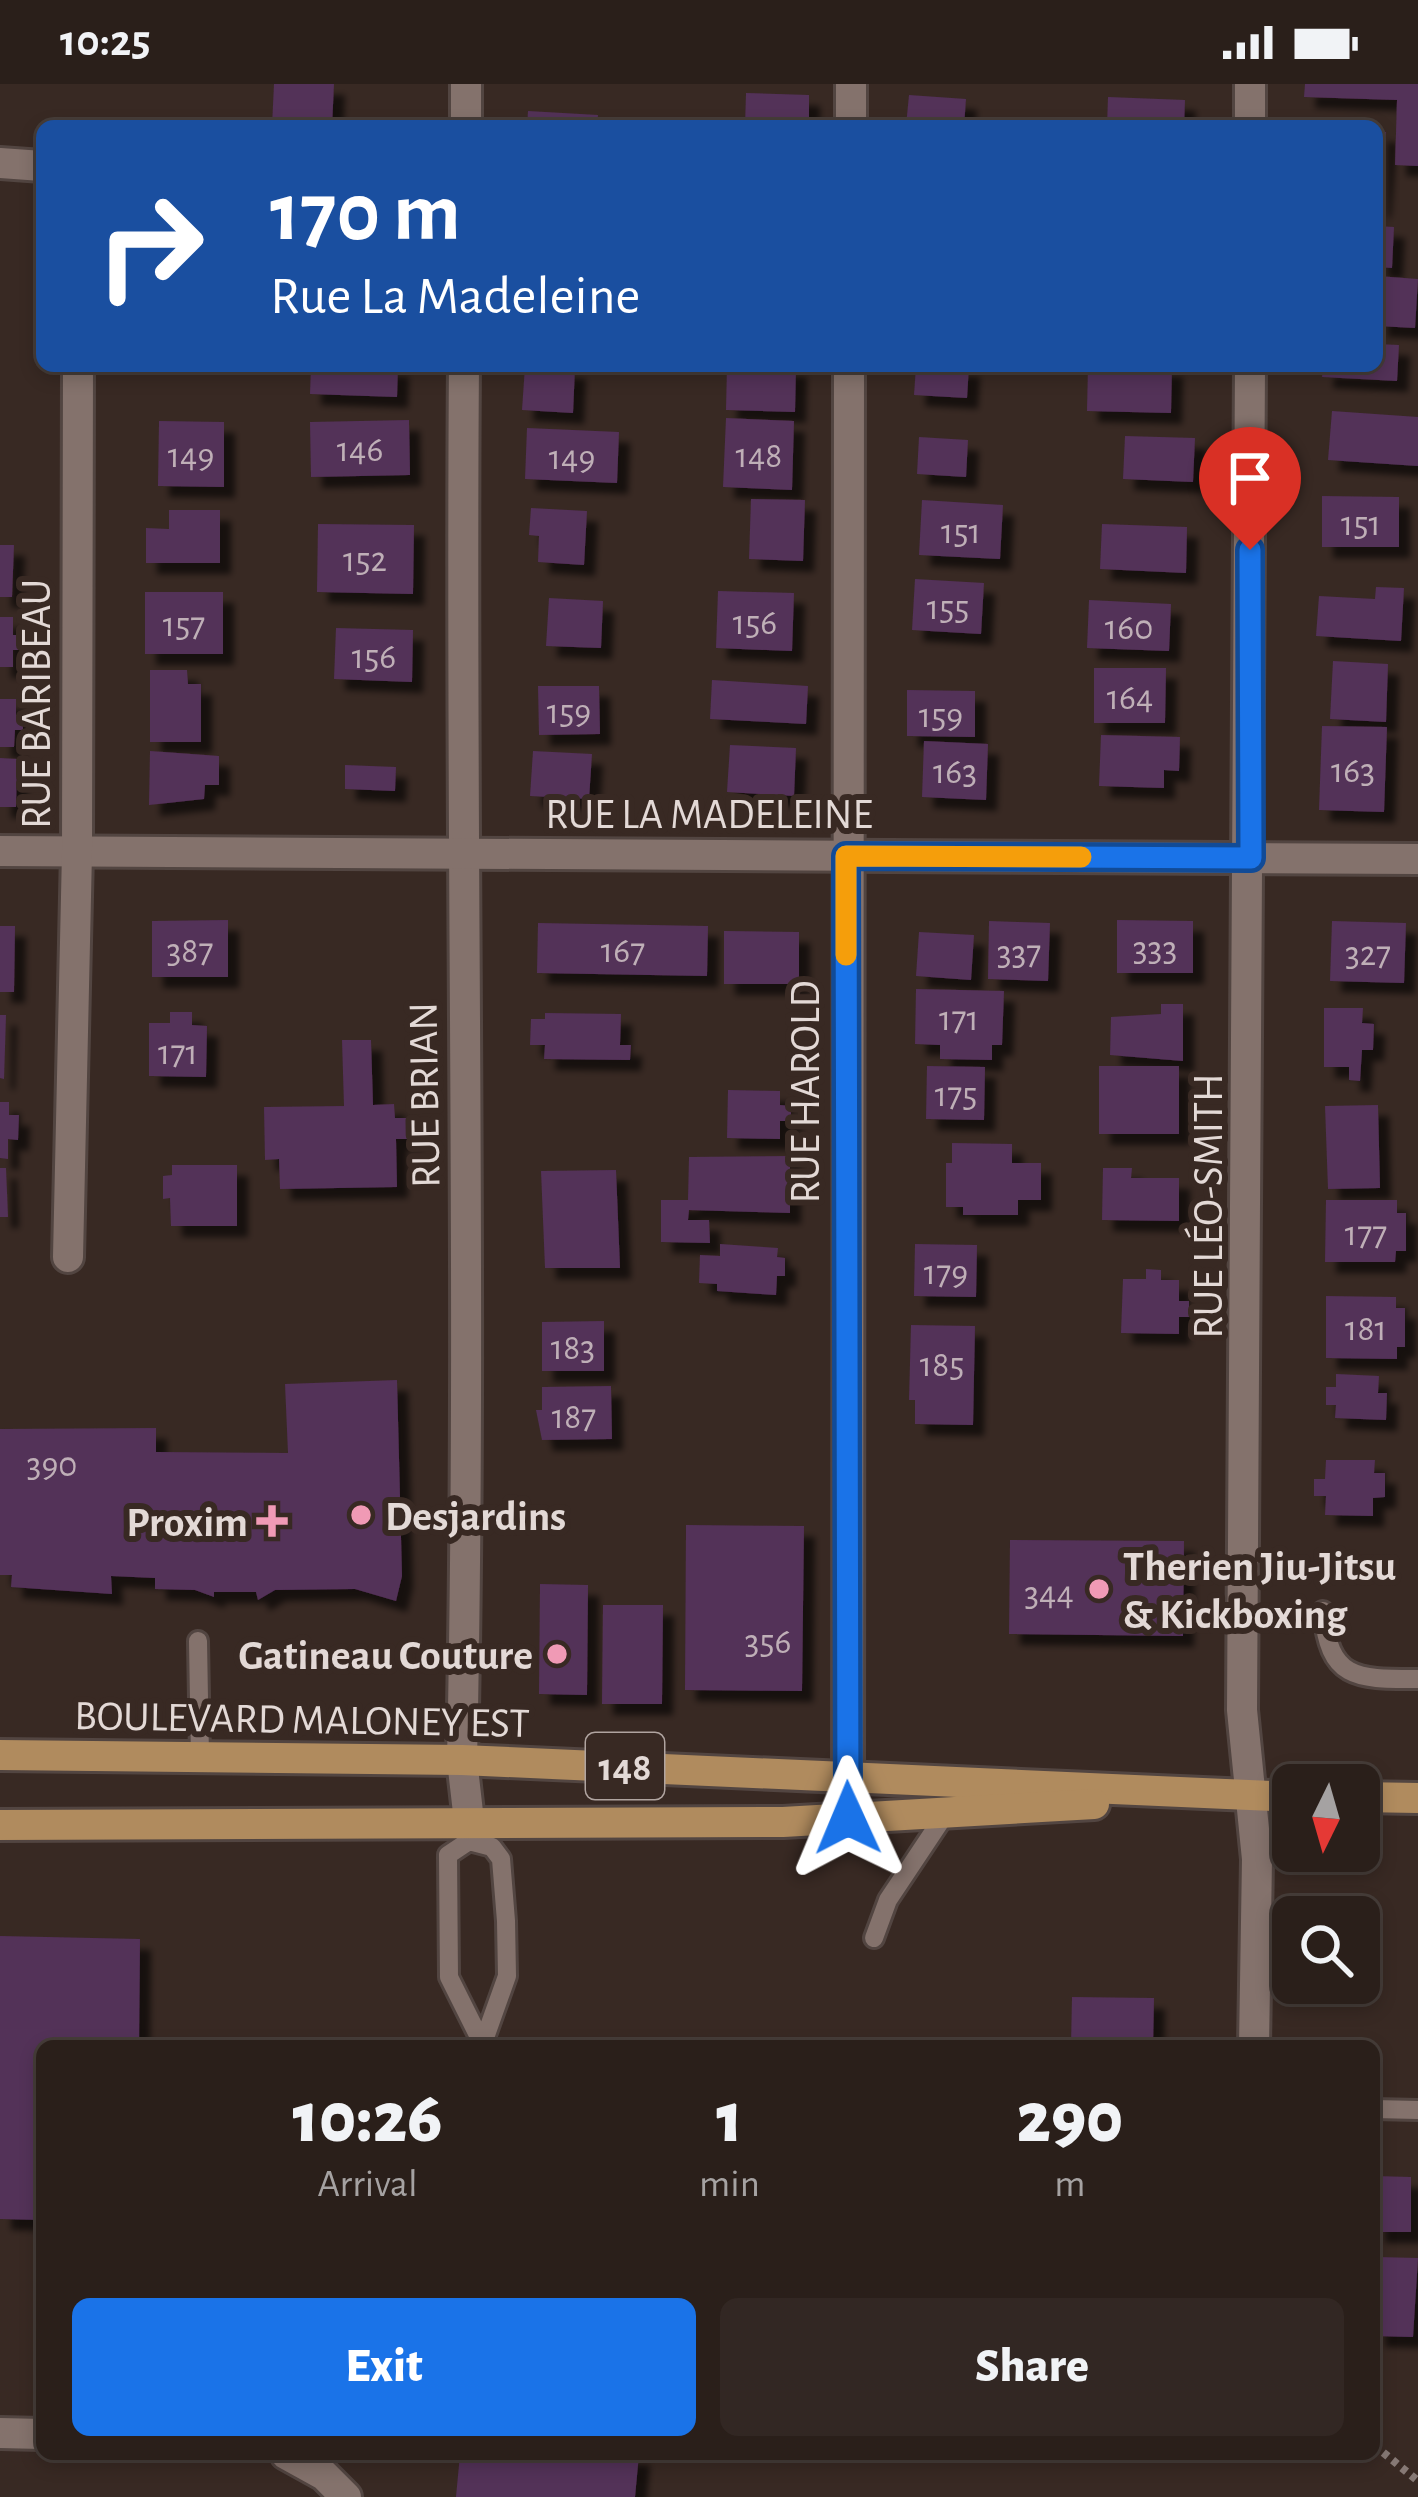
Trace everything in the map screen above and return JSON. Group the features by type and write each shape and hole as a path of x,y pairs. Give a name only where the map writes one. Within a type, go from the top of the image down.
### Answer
{"main road":[{"name":"BOULEVARD MALONEY EST","path":"0,1755 462,1760 1272,1797"},
{"name":"BOULEVARD MALONEY EST","path":"0,1825 469,1831 848,1818 1250,1796"},
{"path":"1380,1797 1418,1798"}],"street":[{"path":"466,84 466,120"},
{"path":"851,84 851,120"},
{"path":"1250,84 1250,120"},
{"path":"0,163 36,166"},
{"name":"RUE BARIBEAU","path":"68,1257 77,852 77,372"},
{"name":"RUE BRIAN","path":"464,372 460,854 470,1299 462,1760 469,1831"},
{"name":"RUE HAROLD","path":"848,1818 849,372"},
{"name":"RUE LÉO-SMITH","path":"1250,372 1251,858 1242,1710 1256,1858 1254,2040"},
{"name":"RUE LA MADELEINE","path":"0,851 1418,859"},
{"path":"0,2433 36,2434"},
{"path":"297,2460 324,2475 346,2497"}],"lane":[{"path":"1323,1611 1326,1646 1343,1670 1365,1678 1418,1679"},
{"path":"198,1641 200,1757"},
{"path":"874,1937 888,1900 946,1812"},
{"path":"480,2040 449,1977 448,1855 469,1831 501,1859 506,1921 507,1976 483,2040"},
{"path":"1380,2109 1418,2110"}],"path":[{"path":"1380,2450 1418,2481"}],"building":[{"path":"274,84 334,84 332,120 272,120"},
{"path":"1305,84 1418,84 1418,166 1395,165 1397,100 1304,97"},
{"path":"746,93 809,95 809,120 745,120"},
{"path":"909,95 966,99 964,120 907,120"},
{"path":"1108,97 1185,100 1184,120 1107,120"},
{"path":"528,111 598,115 598,120 527,120"},
{"path":"1383,226 1394,227 1392,268 1383,267"},
{"path":"1383,276 1418,279 1415,328 1383,326"},
{"path":"1383,344 1399,345 1397,381 1322,377 1322,372 1383,372"},
{"path":"311,372 398,372 397,397 310,394"},
{"path":"525,372 575,372 573,413 522,410"},
{"path":"727,372 796,372 795,412 726,410"},
{"path":"916,372 969,372 967,398 914,395"},
{"path":"1088,372 1172,372 1171,413 1087,411"},
{"path":"1332,411 1418,417 1418,466 1328,460"},
{"path":"726,418 794,421 792,490 723,487"},
{"path":"409,420 410,475 311,477 310,422"},
{"path":"159,421 224,422 224,487 158,486"},
{"path":"527,428 619,432 617,483 525,479"},
{"path":"1125,436 1195,438 1193,482 1123,479"},
{"path":"919,437 968,440 966,477 917,474"},
{"path":"1322,496 1399,497 1399,547 1322,547"},
{"path":"751,499 805,500 803,561 749,559"},
{"path":"922,500 1003,505 1000,559 919,555"},
{"path":"531,508 587,511 584,565 538,562 539,536 529,535"},
{"path":"169,510 220,510 220,563 146,563 146,528 169,529"},
{"path":"318,524 414,525 413,594 317,592"},
{"path":"1102,524 1187,527 1186,573 1100,569"},
{"path":"0,545 14,545 12,597 0,597"},
{"path":"915,579 984,583 981,634 912,630"},
{"path":"1376,587 1404,588 1401,641 1316,636 1319,596 1375,599"},
{"path":"718,591 794,593 792,651 716,648"},
{"path":"145,592 223,592 223,654 145,654"},
{"path":"549,598 603,601 601,648 546,646"},
{"path":"1089,600 1171,604 1169,651 1087,648"},
{"path":"0,617 13,617 13,635 24,635 24,650 13,650 13,667 0,667"},
{"path":"336,628 413,630 412,682 334,679"},
{"path":"1333,661 1388,664 1386,722 1330,719"},
{"path":"1094,668 1166,668 1165,723 1094,723"},
{"path":"150,670 187,670 188,684 201,684 201,742 150,742"},
{"path":"712,680 808,686 806,724 710,719"},
{"path":"538,686 599,686 600,734 539,735"},
{"path":"907,690 975,691 975,737 907,736"},
{"path":"0,699 16,699 16,715 23,715 23,730 15,730 14,747 0,747"},
{"path":"1322,726 1387,727 1384,812 1319,810"},
{"path":"1101,735 1180,737 1179,771 1164,770 1164,788 1099,786"},
{"path":"924,741 988,744 986,800 922,797"},
{"path":"730,745 796,748 794,796 727,792"},
{"path":"150,751 219,756 219,785 205,785 204,799 149,805"},
{"path":"533,751 592,754 589,799 530,796"},
{"path":"0,758 17,759 16,807 0,807"},
{"path":"345,765 396,767 395,791 345,789"},
{"path":"228,920 228,977 152,977 152,921"},
{"path":"1117,920 1193,921 1193,973 1117,973"},
{"path":"989,921 1050,923 1048,981 988,979"},
{"path":"1332,921 1406,923 1404,983 1330,981"},
{"path":"538,923 708,926 707,976 537,973"},
{"path":"0,926 15,926 14,992 0,992"},
{"path":"724,931 799,932 799,984 724,984"},
{"path":"919,932 974,935 971,980 916,976"},
{"path":"916,989 1004,991 1002,1045 992,1045 992,1060 940,1059 940,1045 915,1044"},
{"path":"1161,1004 1183,1004 1183,1061 1110,1055 1111,1017 1161,1014"},
{"path":"1324,1008 1363,1008 1362,1023 1374,1024 1373,1050 1362,1050 1360,1081 1349,1080 1349,1067 1324,1067"},
{"path":"170,1012 192,1012 192,1025 207,1026 206,1077 149,1076 149,1023 170,1023"},
{"path":"545,1013 621,1014 620,1045 631,1045 630,1060 544,1059 545,1045 530,1045 531,1019 545,1019"},
{"path":"0,1015 6,1015 4,1079 0,1078"},
{"path":"342,1040 371,1040 373,1105 394,1104 395,1118 410,1118 411,1139 396,1139 397,1187 280,1189 279,1159 265,1160 264,1107 344,1106"},
{"path":"927,1066 985,1067 984,1120 926,1119"},
{"path":"1099,1066 1179,1066 1179,1134 1099,1134"},
{"path":"728,1090 780,1091 780,1105 791,1106 791,1121 780,1121 780,1139 727,1138"},
{"path":"0,1102 9,1102 9,1115 19,1115 18,1140 8,1139 8,1159 0,1158"},
{"path":"1378,1105 1380,1188 1328,1189 1325,1106"},
{"path":"952,1143 1012,1144 1012,1163 1041,1163 1041,1200 1018,1200 1018,1215 963,1215 963,1207 946,1207 946,1163 952,1163"},
{"path":"790,1156 790,1213 689,1210 688,1220 709,1220 710,1243 661,1242 661,1200 688,1200 689,1157"},
{"path":"172,1165 237,1165 237,1226 171,1226 170,1198 163,1199 163,1176 172,1175"},
{"path":"0,1168 6,1168 8,1217 0,1217"},
{"path":"1103,1168 1132,1168 1131,1178 1179,1178 1179,1221 1102,1220"},
{"path":"616,1170 620,1268 545,1268 541,1171"},
{"path":"1326,1200 1397,1200 1397,1213 1406,1213 1406,1251 1396,1251 1395,1262 1325,1262"},
{"path":"720,1244 778,1248 777,1257 785,1258 785,1276 777,1276 776,1295 717,1291 717,1284 699,1283 700,1255 720,1256"},
{"path":"915,1244 977,1245 976,1297 914,1296"},
{"path":"1146,1269 1161,1270 1161,1280 1179,1280 1179,1301 1189,1301 1189,1317 1179,1317 1179,1334 1121,1333 1123,1279 1146,1279"},
{"path":"1326,1296 1396,1297 1396,1308 1405,1308 1405,1347 1397,1347 1397,1359 1326,1358"},
{"path":"604,1321 604,1371 542,1371 542,1322"},
{"path":"911,1325 975,1326 973,1425 915,1424 915,1400 909,1400"},
{"path":"1336,1374 1379,1376 1378,1393 1387,1393 1386,1420 1335,1418 1336,1405 1326,1405 1326,1387 1336,1387"},
{"path":"397,1380 402,1576 396,1601 355,1589 275,1590 258,1600 256,1592 214,1592 214,1597 195,1590 155,1589 155,1578 111,1576 112,1594 11,1587 12,1575 0,1575 0,1429 156,1428 156,1452 288,1453 285,1384"},
{"path":"611,1386 612,1439 542,1440 536,1410 542,1410 542,1387"},
{"path":"1326,1460 1375,1460 1374,1473 1385,1473 1385,1497 1373,1498 1373,1516 1325,1515 1326,1496 1314,1496 1314,1479 1325,1479"},
{"path":"686,1525 804,1526 802,1691 685,1690"},
{"path":"1010,1540 1184,1541 1183,1636 1009,1634"},
{"path":"540,1584 588,1585 587,1695 539,1694"},
{"path":"603,1605 663,1605 662,1704 602,1704"},
{"path":"0,1936 140,1939 139,2040 36,2040 36,2220 0,2219"},
{"path":"1072,1997 1154,1998 1153,2040 1071,2040"},
{"path":"1380,2176 1411,2177 1411,2232 1380,2232"},
{"path":"1380,2257 1418,2258 1413,2337 1380,2336"},
{"path":"459,2460 638,2460 635,2497 456,2497"}],"slow traffic":[{"path":"846,955 846,856 1081,857"}],"place":[{"name":"Desjardins","path":"361,1515"},
{"name":"Proxim","path":"272,1521"},
{"name":"Therien Jiu-Jitsu & Kickboxing","path":"1099,1589"},
{"name":"Gatineau Couture","path":"557,1654"}],"route":[{"path":"848,1818 846,856 1251,858 1250,550"}]}
